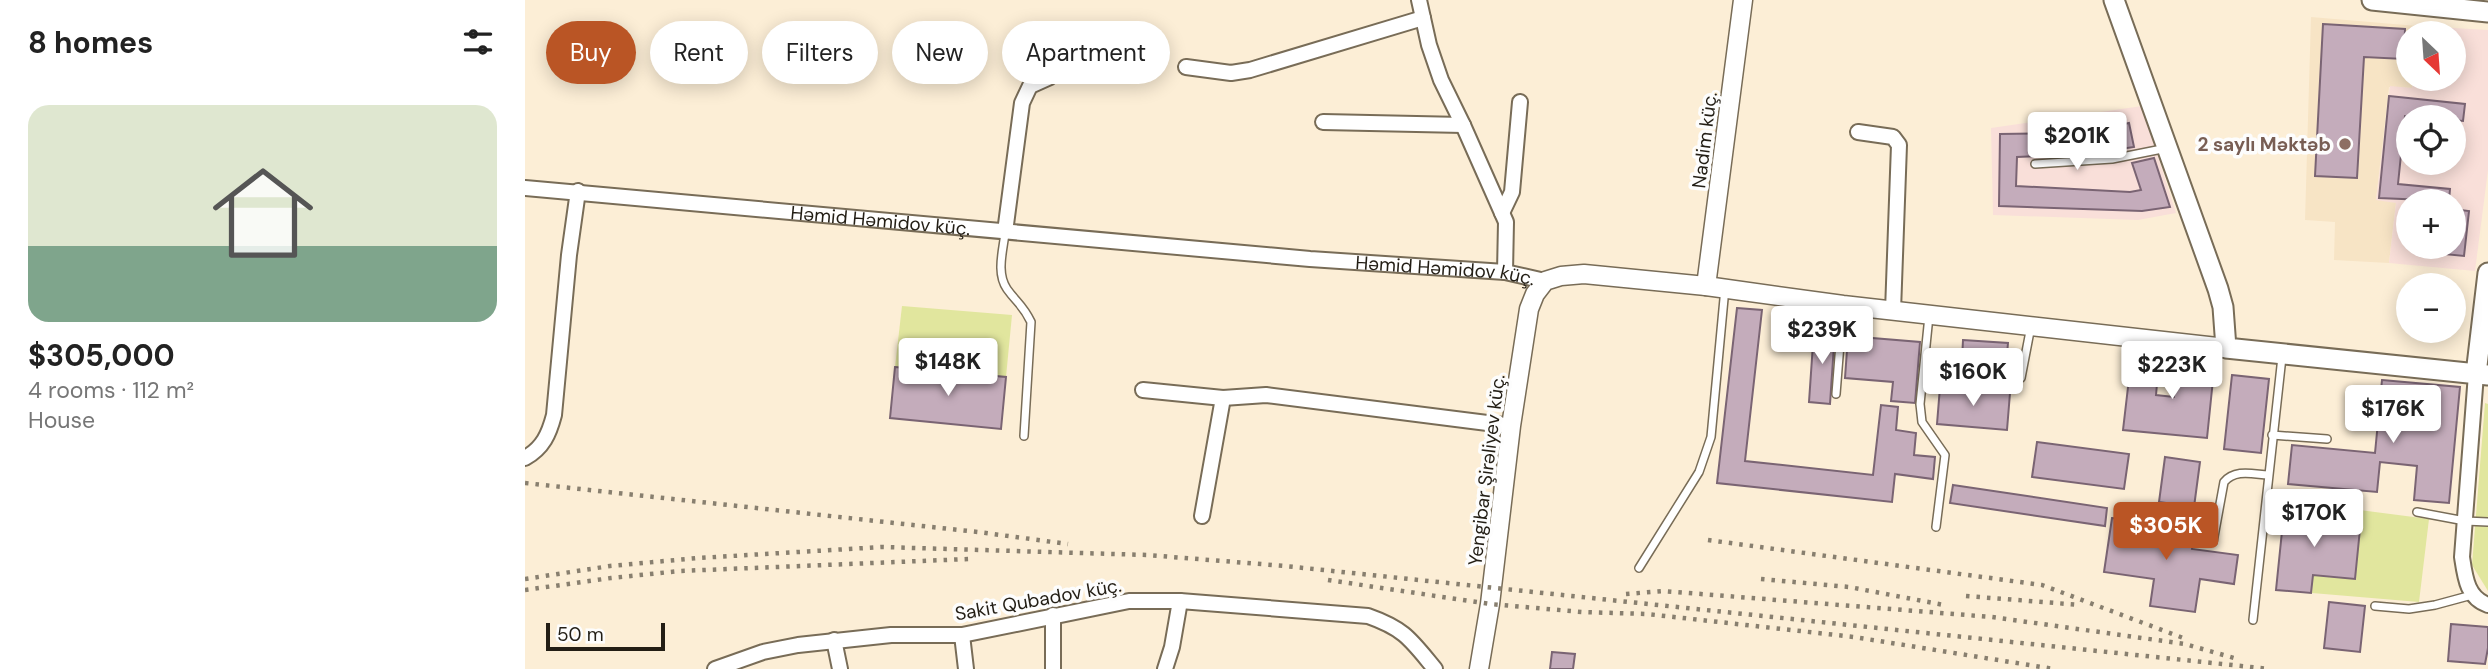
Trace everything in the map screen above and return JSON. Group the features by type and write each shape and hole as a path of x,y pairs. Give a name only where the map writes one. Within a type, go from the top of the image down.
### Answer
{"main road":[{"path":"2114,0 2224,307 2226,348"},
{"path":"2372,0 2488,12"},
{"path":"2482,375 2488,273"},
{"name":"Həmid Həmidov küç.","path":"2226,348 2482,375"}],"street":[{"path":"1419,0 1441,80 1502,213 1507,234 1505,272"},
{"name":"Nadim küç.","path":"1706,286 1743,0"},
{"path":"1186,67 1231,73 1250,70 1423,18"},
{"path":"1005,232 1022,103 1030,86 1034,84"},
{"path":"1502,213 1512,192 1520,103"},
{"path":"1323,122 1463,125"},
{"path":"1858,132 1893,137 1899,145 1893,311"},
{"name":"Həmid Həmidov küç.","path":"525,188 1310,259 1505,272 1545,282 1561,276 1584,274 1725,288 1893,311 2226,348"},
{"path":"525,458 535,453 548,436 554,415 569,255 578,191"},
{"name":"Yengibar Şirəliyev küç.","path":"1479,669 1529,309 1535,294 1545,282"},
{"path":"2482,375 2462,557 2467,586 2472,595 2488,605"},
{"path":"1143,390 1223,398 1266,395 1511,426"},
{"path":"1202,516 1223,398"},
{"name":"Sakit Qubadov küç.","path":"715,669 763,652 834,640 891,635 962,635 1129,601 1179,601 1368,616 1394,625 1414,642 1435,669"},
{"path":"1165,669 1172,647 1179,601"},
{"path":"1053,615 1053,669"},
{"path":"962,635 966,669"},
{"path":"834,640 840,669"},
{"path":"761,669 763,652"}],"lane":[{"path":"2035,164 2112,159 2168,148"},
{"path":"1005,232 1001,274 1006,288 1024,306 1031,321 1024,436"},
{"path":"1639,568 1699,472 1711,437 1725,288"},
{"path":"1836,394 1843,305"},
{"path":"1929,314 1920,404 1923,422 1945,455 1936,527"},
{"path":"1973,376 2017,380 2021,378 2031,326"},
{"path":"2253,620 2283,353"},
{"path":"2272,435 2327,439"},
{"path":"2213,542 2224,482 2229,475 2268,475"},
{"path":"2417,512 2465,521 2488,522"},
{"path":"2375,606 2409,609 2472,595"}],"shaded area":[{"name":"2 saylı Məktəb","path":"2311,17 2396,24 2396,87 2389,87 2376,199 2396,202 2389,263 2334,260 2335,222 2305,220"},
{"path":"2466,29 2488,30 2488,170 2475,271 2389,263 2396,203 2376,200 2390,86 2396,87 2396,91 2466,91"},
{"path":"2142,106 2176,213 2138,220 1993,215 1991,128"}],"green space":[{"path":"902,306 1012,315 1006,377 895,367"},
{"path":"2485,403 2488,404 2488,591 2472,565"},
{"path":"2321,505 2429,519 2419,602 2312,593 2313,575 2355,578 2360,530 2319,526"}],"building":[{"path":"2323,24 2396,28 2396,59 2364,57 2357,178 2315,176"},
{"path":"2389,96 2465,104 2396,105 2398,184 2450,189 2396,189 2396,199 2379,198"},
{"path":"2129,123 2134,147 2087,154 2017,157 2016,186 2130,192 2141,190 2132,163 2154,158 2170,207 2142,211 1999,206 2000,134 2083,133"},
{"path":"2466,211 2469,211 2466,238"},
{"path":"1737,308 1762,310 1745,461 1873,475 1881,405 1898,407 1896,430 1916,433 1914,455 1935,457 1933,479 1895,474 1892,502 1717,483"},
{"path":"1814,329 1835,330 1830,404 1809,402"},
{"path":"1848,336 1920,342 1915,403 1891,401 1893,382 1845,378"},
{"path":"1963,340 2008,343 2006,365 1964,362 1963,379 1933,377 1934,358 1962,360"},
{"path":"2178,356 2215,360 2207,438 2123,430 2130,370 2158,373 2156,395 2174,397"},
{"path":"895,367 1006,377 1001,429 890,418"},
{"path":"2232,375 2269,379 2261,453 2224,449"},
{"path":"2382,380 2460,387 2449,503 2414,500 2417,466 2380,462 2377,492 2288,484 2292,445 2375,453"},
{"path":"1940,387 2010,393 2007,430 1937,424"},
{"path":"2037,442 2129,454 2124,489 2032,477"},
{"path":"2165,457 2200,462 2194,507 2159,502"},
{"path":"1953,485 2107,508 2105,526 1950,503"},
{"path":"2285,502 2321,505 2319,526 2360,529 2355,579 2313,575 2311,593 2276,590"},
{"path":"2112,518 2195,529 2192,549 2238,555 2234,584 2200,579 2195,612 2150,606 2154,579 2104,572"},
{"path":"2329,602 2365,606 2360,652 2324,648"},
{"path":"2451,624 2488,627 2485,664 2448,661"},
{"path":"1552,652 1575,654 1573,669 1550,669"}],"railway":[{"path":"525,483 1068,544"},
{"path":"1708,540 2042,585 2186,639"},
{"path":"525,579 610,566 698,558 882,547 1147,555 1285,566 2270,669"},
{"path":"525,590 680,571 969,559"},
{"path":"1761,579 1849,587 1944,605"},
{"path":"1328,580 1490,604 1582,612 1647,614 1854,637 2054,669"},
{"path":"1626,594 1663,591 1992,617 2185,644 2234,658"},
{"path":"1966,596 2081,605"}],"place":[{"name":"2 saylı Məktəb","path":"2345,144"}]}
